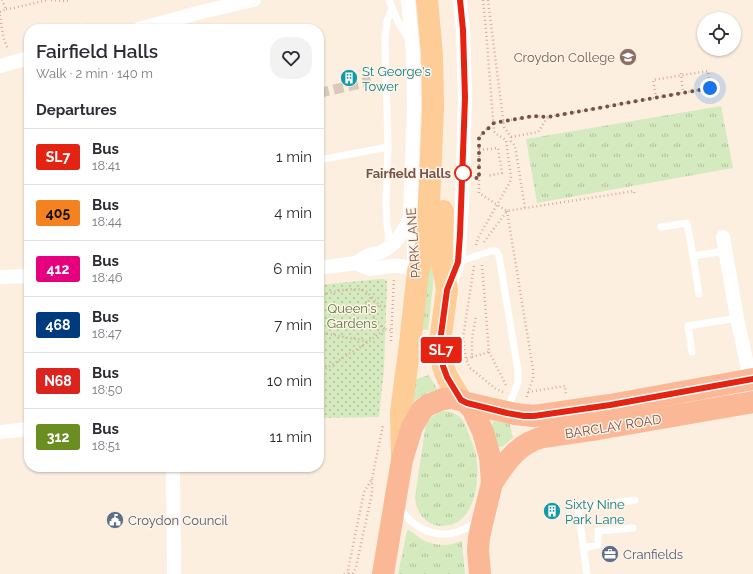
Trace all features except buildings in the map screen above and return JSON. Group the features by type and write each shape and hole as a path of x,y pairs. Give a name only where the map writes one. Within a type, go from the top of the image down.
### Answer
{"highway":[{"name":"BARCLAY ROAD","path":"464,401 506,403 524,416 543,415 752,381"},
{"path":"383,574 402,460 412,427 422,410 428,405 443,399 451,398 464,401 473,410 490,457 492,483 479,538 478,550 480,574"},
{"name":"BARCLAY ROAD","path":"492,483 502,468 518,450 535,439 753,402"}],"main road":[{"path":"418,271 427,238 433,107 432,54 427,0"},
{"path":"442,0 448,101 442,260 447,290 440,342 443,366 447,377 464,401"},
{"name":"PARK LANE","path":"402,460 401,412 418,271"}],"street":[{"path":"160,24 201,12 254,0"},
{"name":"PARK LANE","path":"408,0 412,44 414,109 410,218 414,235 414,258 418,271"},
{"path":"447,290 458,262 462,198 465,98 463,30 460,0"},
{"path":"0,66 24,59"},
{"path":"324,267 356,263 368,256 388,248 401,235 410,218"},
{"path":"723,237 737,318 752,381 747,392 723,408"},
{"path":"356,263 370,268 399,266 418,271"},
{"path":"0,277 24,276"},
{"path":"0,432 24,430"},
{"path":"173,472 174,574"}],"lane":[{"path":"389,0 398,22 412,44"},
{"path":"388,248 389,236 386,204 388,147 385,39 387,21 392,8"},
{"path":"324,159 388,147"},
{"path":"661,227 687,223 699,294"},
{"path":"458,262 491,251 496,251 499,256 519,377 515,390 506,403"},
{"path":"693,256 726,251"},
{"path":"692,352 688,326 737,318"},
{"path":"396,497 401,509 410,520 417,526 434,534 461,531 484,518"},
{"path":"587,574 578,508 635,500"},
{"path":"583,548 598,545 598,531 633,528"}],"path":[{"path":"2,0 6,9"},
{"path":"0,12 6,9 47,0"},
{"path":"51,0 70,0"},
{"path":"476,245 478,238 510,182 512,175 506,140 494,131 486,30 482,0"},
{"path":"488,0 504,127 511,136 511,141 515,146 525,208"},
{"path":"0,16 5,42 7,48 11,52"},
{"path":"525,400 533,378 534,369 507,211 498,204 479,194 479,137 494,123 503,121 534,116 548,117 656,98 684,93 710,88 708,71 680,74 653,80 656,98"},
{"path":"680,74 684,93"},
{"path":"511,136 538,132 548,117"},
{"path":"479,150 498,148 502,173 487,176"},
{"path":"484,242 507,211 634,191 635,196"},
{"path":"482,262 489,352 507,387"},
{"path":"474,267 463,338 466,359 470,368 496,389 506,403"},
{"path":"390,347 394,274"},
{"path":"324,294 356,289 363,290 367,292 380,306 386,307"},
{"path":"372,298 364,304 379,326 392,331"},
{"path":"472,357 472,339 476,315"},
{"path":"324,370 368,342 385,329"},
{"path":"324,333 368,342"},
{"path":"466,359 489,352"},
{"path":"528,392 564,386 566,393"},
{"path":"353,574 356,567 372,493 372,479 384,420"},
{"path":"344,574 348,573 364,492 372,479"}],"green space":[{"path":"721,106 733,168 537,203 526,139"},
{"path":"435,238 433,285 428,330 419,329 426,269"},
{"name":"Queen's Gardens","path":"380,279 387,281 384,369 379,417 324,418 324,285"},
{"path":"429,375 437,390 422,395 411,405 413,380"},
{"path":"445,411 459,416 463,420 476,454 477,479 474,497 466,514 453,524 440,526 428,522 422,516 418,509 415,497 426,423 434,415"},
{"path":"494,421 510,424 513,438 502,447 497,445 492,425"},
{"path":"408,530 421,539 431,543 446,545 462,541 465,574 398,574"}],"tunnel":[{"path":"324,92 371,81"}],"bus line":[{"name":"SL7","path":"460,0 463,30 465,98 460,234 458,262 447,290 440,342 443,366 447,377 461,400 467,403 507,413 534,416 610,405 753,379"}],"place":[{"name":"Croydon College","path":"628,57"},
{"name":"St George's Tower","path":"349,78"},
{"name":"Fairfield Halls","path":"463,173"},
{"name":"Sixty Nine Park Lane","path":"552,511"},
{"name":"Croydon Council","path":"115,520"},
{"name":"Cranfields","path":"610,554"}],"route":[{"path":"463,173 479,179 479,137 494,123 534,116 548,117 710,88"}]}
